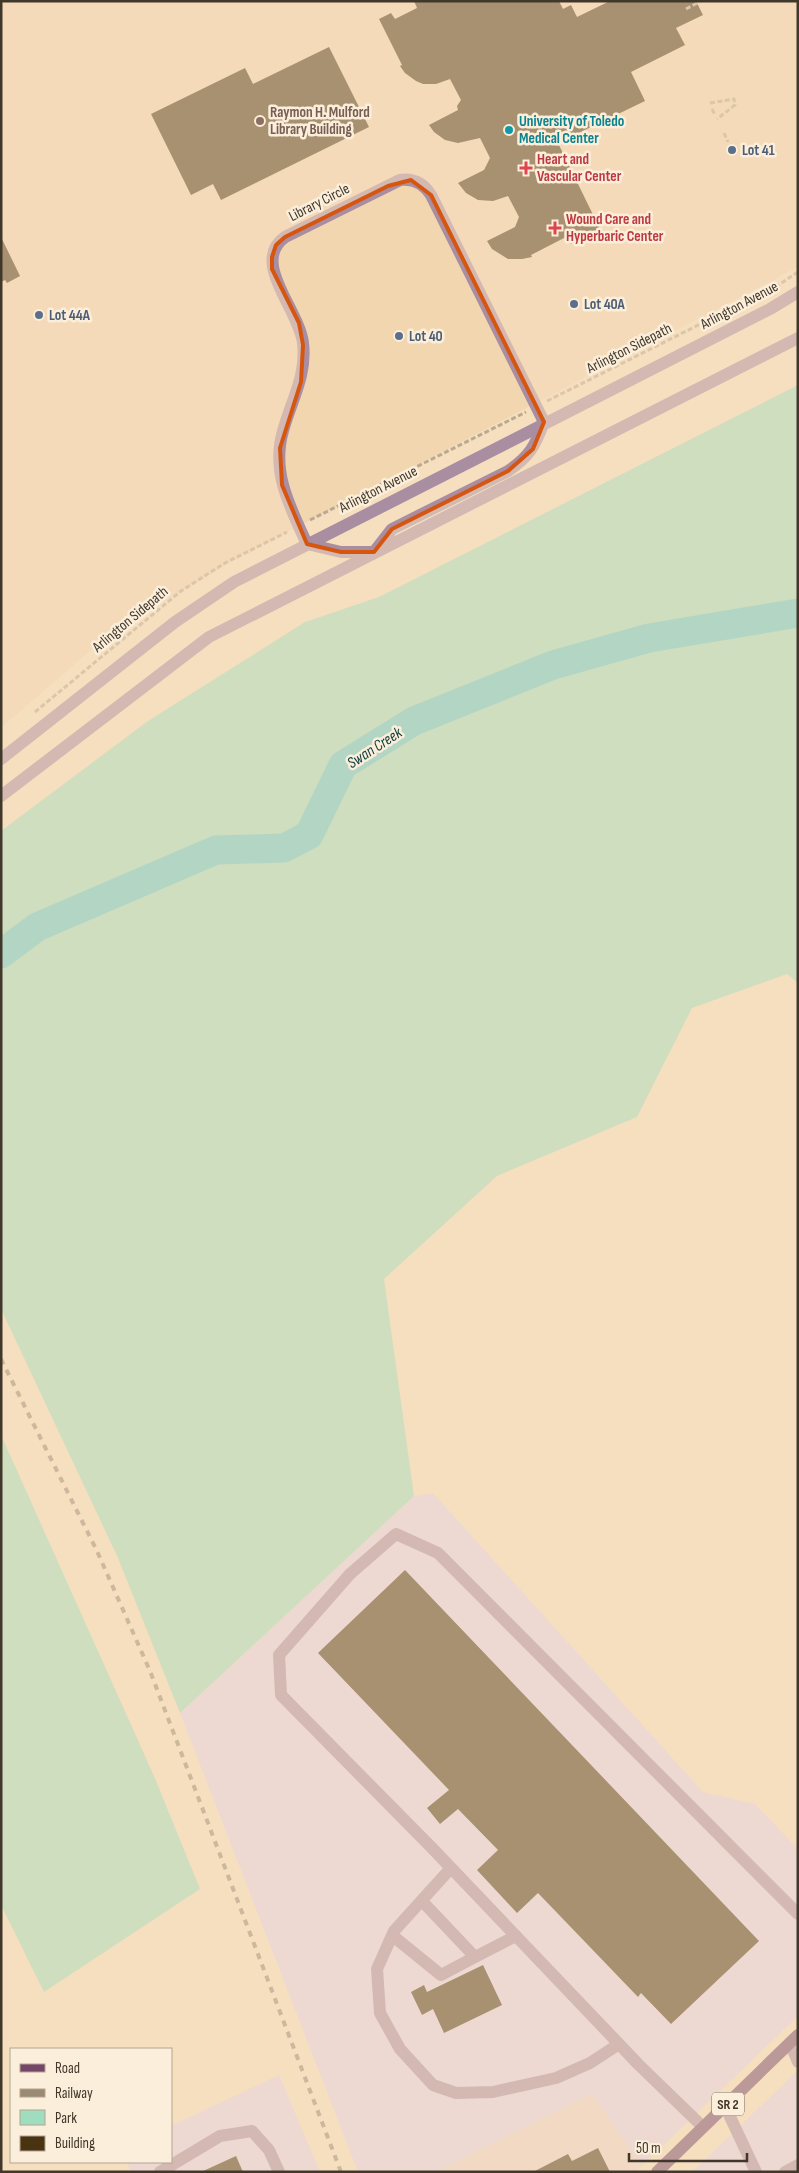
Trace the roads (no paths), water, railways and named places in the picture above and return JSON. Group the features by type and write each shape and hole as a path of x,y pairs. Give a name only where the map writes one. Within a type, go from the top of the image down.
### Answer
{"main road":[{"name":"SR 2","path":"657,2172 794,2039"}],"street":[{"name":"Library Circle","path":"307,544 284,494 279,466 283,431 301,382 304,345 299,323 272,269 272,257 276,245 294,233 400,180 411,180 422,185 431,195 544,422"},
{"name":"Arlington Avenue","path":"1,760 202,601 254,570 770,309 798,292"},
{"path":"1,796 209,637 798,338"},
{"path":"374,552 392,529 523,461 533,449 544,422"},
{"path":"307,544 342,552 374,552"},
{"path":"703,2127 619,2044 281,1694 279,1655 350,1574 396,1534 438,1553 630,1745 693,1811 798,1914"},
{"path":"451,1868 392,1936 377,1969 380,2013 400,2049 433,2085 456,2093 493,2092 556,2078 590,2063 619,2044"},
{"path":"422,1901 475,1957"},
{"path":"392,1936 441,1974 516,1936"},
{"path":"794,2039 798,2062"},
{"path":"725,2106 756,2172"},
{"path":"160,2172 220,2136 252,2131 269,2150 279,2172"},
{"path":"785,2172 798,2165"}],"waterway":[{"name":"Swan Creek","path":"1,954 37,927 216,850 284,848 309,835 343,765 414,721 553,665 649,638 798,613"}],"railway":[{"path":"1,1359 97,1551 150,1671 341,2172"}],"place":[{"name":"Raymon H. Mulford Library Building","path":"260,121"},
{"name":"University of Toledo Medical Center","path":"509,130"},
{"name":"Lot 41","path":"732,150"},
{"name":"Heart and Vascular Center","path":"526,168"},
{"name":"Wound Care and Hyperbaric Center","path":"555,228"},
{"name":"Lot 40A","path":"574,304"},
{"name":"Lot 44A","path":"39,315"},
{"name":"Lot 40","path":"399,336"}]}
